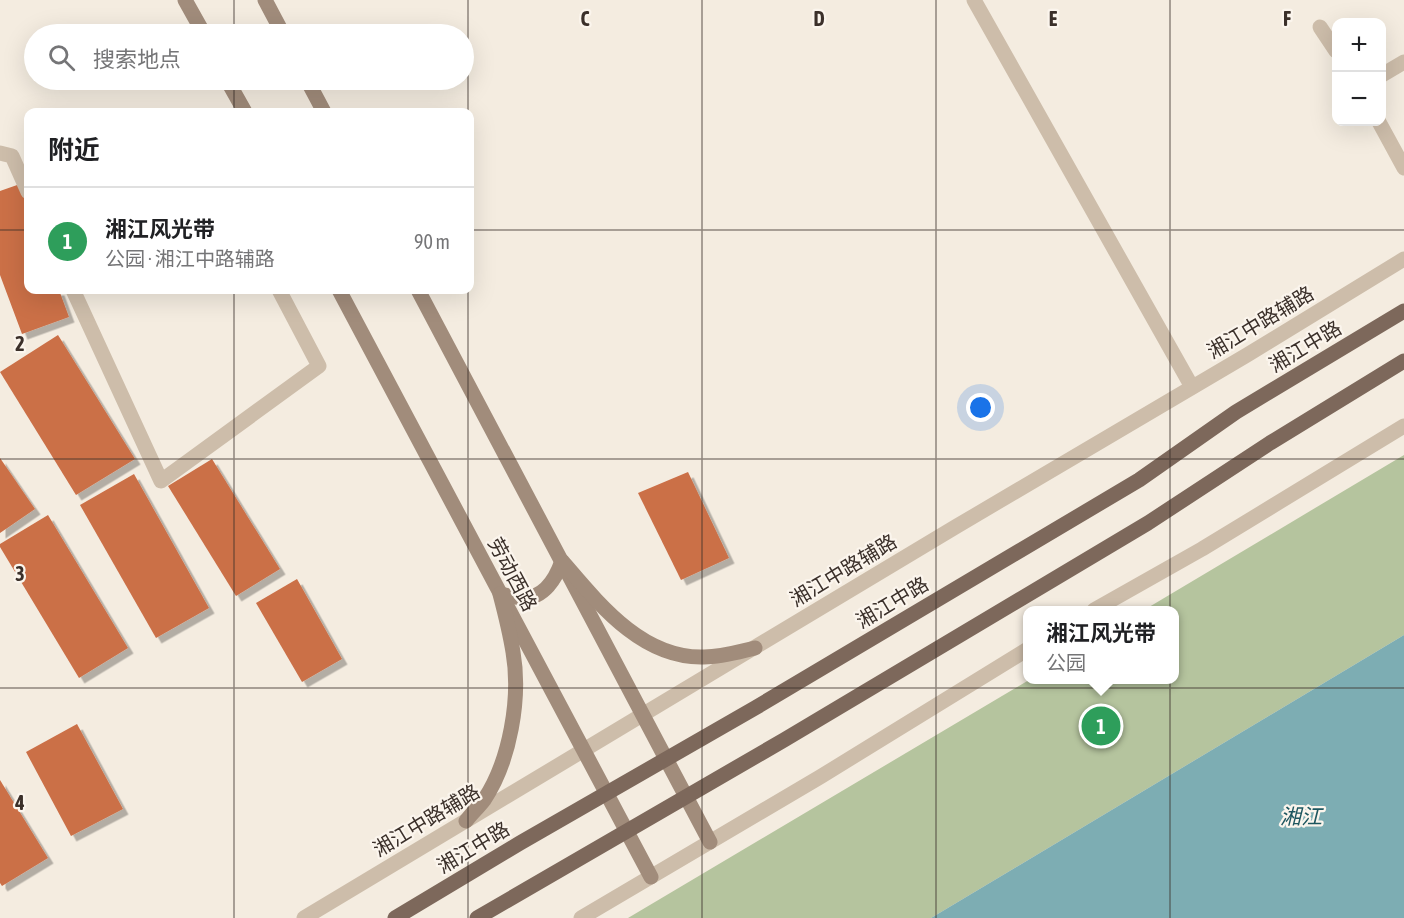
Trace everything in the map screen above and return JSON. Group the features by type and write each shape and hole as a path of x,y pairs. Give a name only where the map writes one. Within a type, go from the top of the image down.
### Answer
{"main road":[{"path":"185,0 198,24"},
{"path":"265,0 278,24"},
{"path":"233,90 243,108"},
{"path":"312,90 322,108"},
{"name":"劳动西路","path":"341,294 651,877"},
{"path":"420,294 710,842"},
{"name":"湘江中路","path":"395,918 1139,480 1236,412 1404,311"},
{"path":"477,918 794,734 1148,523 1270,443 1404,361"},
{"path":"466,821 483,801 495,780 504,759 511,732 516,679 509,629 500,594 525,598 538,595 557,576 562,561"},
{"path":"562,561 609,613 629,631 653,646 676,654 702,657 727,655 754,648"}],"street":[{"path":"974,0 1192,387"},
{"path":"1320,27 1332,45"},
{"path":"1386,73 1404,63"},
{"path":"1381,126 1404,168"},
{"path":"0,153 12,156 24,183"},
{"name":"湘江中路辅路","path":"304,918 1404,259"},
{"path":"75,294 161,481 319,366 281,294"},
{"path":"1101,606 1202,549 1404,426"},
{"path":"580,918 820,777 1023,651"}],"green space":[{"path":"1404,455 1404,635 931,918 628,918 1023,684 1179,684 1179,606 1151,606"}],"water":[{"name":"湘江","path":"1404,635 1404,918 931,918"}],"building":[{"path":"20,184 24,196 24,294 60,294 69,317 22,334 0,275 0,191"},
{"path":"58,335 135,459 76,495 0,372"},
{"path":"0,458 35,509 0,533"},
{"path":"212,459 280,569 236,596 168,486"},
{"path":"688,472 729,558 681,580 638,493"},
{"path":"134,474 209,608 156,638 80,505"},
{"path":"48,515 128,648 79,678 0,547 0,544"},
{"path":"297,579 342,659 302,682 256,603"},
{"path":"77,724 123,809 71,836 26,752"},
{"path":"0,780 48,858 2,886 0,883"}],"place":[{"name":"湘江风光带","path":"1101,726"}]}
